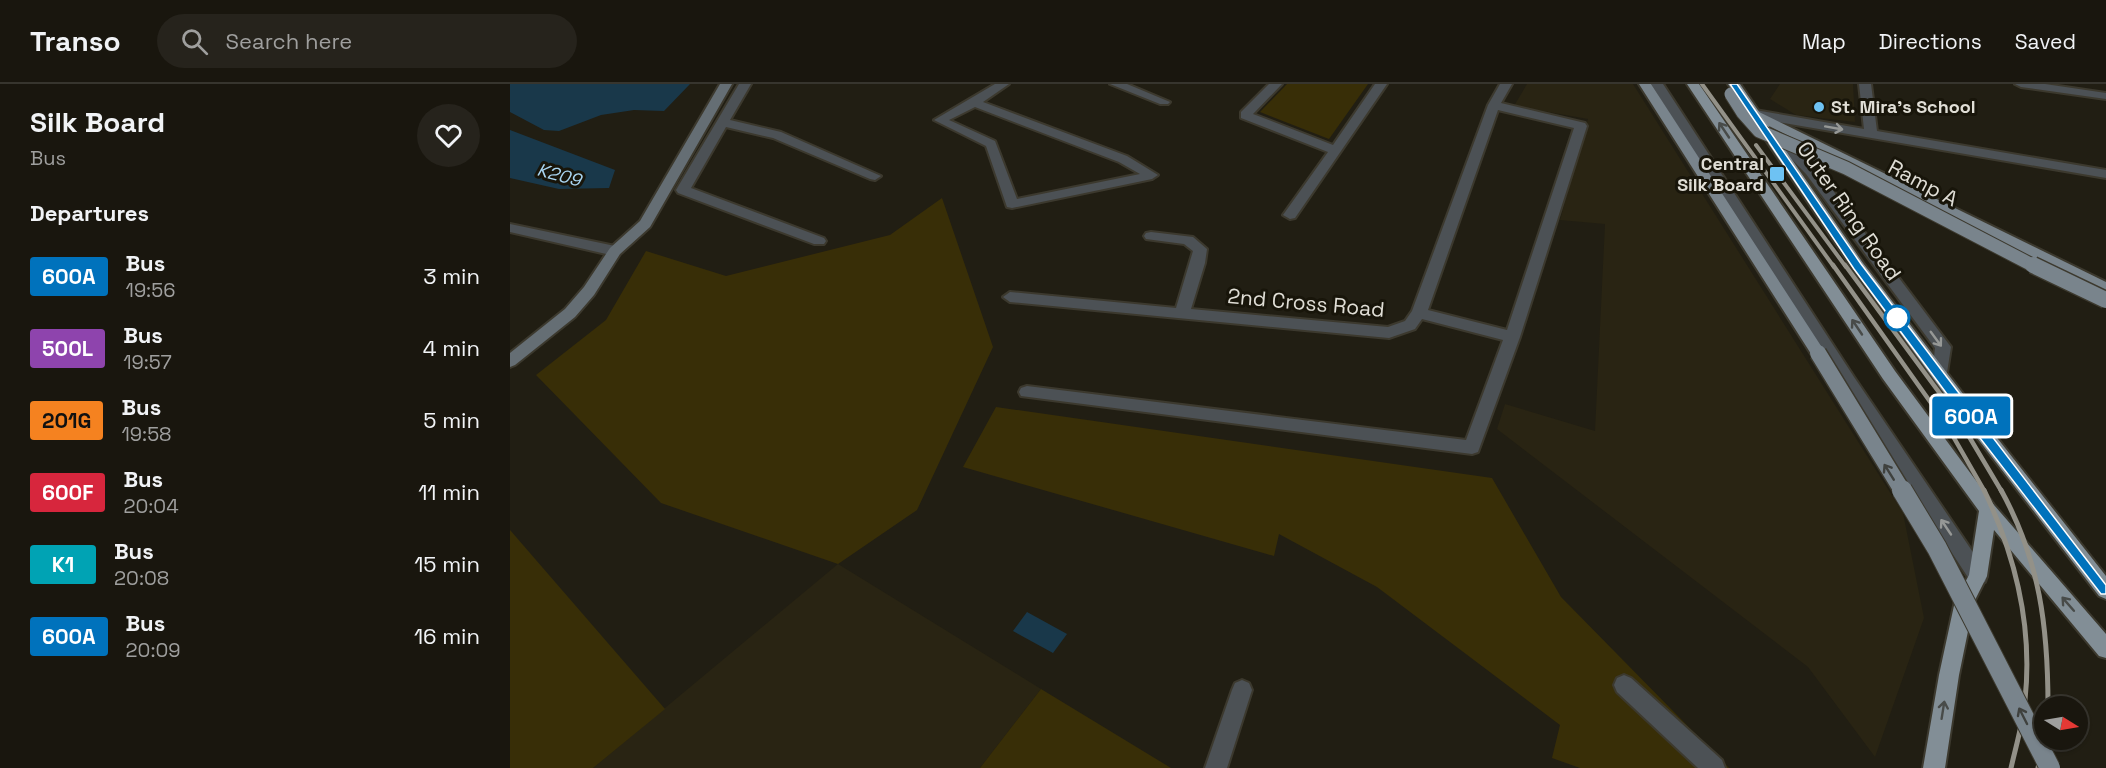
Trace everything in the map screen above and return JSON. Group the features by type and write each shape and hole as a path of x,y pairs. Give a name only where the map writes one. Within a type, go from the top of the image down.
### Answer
{"highway":[{"path":"1693,84 1889,375 1988,510 2106,649"},
{"name":"Outer Ring Road","path":"1730,87 1755,114 1858,266 2106,590"},
{"path":"1934,768 1945,696 1965,602 1978,576 1988,510"}],"main road":[{"path":"510,361 570,313 589,291 615,251 645,224 726,84"},
{"path":"1646,84 1818,354 1936,548 2050,768"},
{"name":"Ramp A","path":"1730,87 1743,113 1759,131 1866,178 2011,255 2106,300"},
{"path":"1755,114 1889,179 2020,248 2106,288"}],"street":[{"path":"745,84 683,190 819,241"},
{"path":"974,103 1123,159 1152,175 1012,204 991,144 940,120 974,103 1003,84"},
{"path":"1116,84 1164,102"},
{"path":"1276,84 1245,115 1335,150"},
{"path":"1290,214 1381,84"},
{"path":"1506,84 1494,105 1419,313 1512,338"},
{"path":"1656,84 1848,381 1978,576"},
{"path":"1865,84 1871,134"},
{"path":"2021,84 2106,96"},
{"path":"1027,392 1472,447 1512,338 1581,126 1494,105"},
{"path":"1755,114 2106,174"},
{"path":"722,122 777,135 875,176"},
{"path":"510,228 615,251"},
{"path":"1151,236 1188,240 1200,249 1198,263 1182,313"},
{"name":"2nd Cross Road","path":"1010,297 1389,333 1410,325 1419,313"},
{"path":"1624,685 1714,768"},
{"path":"1216,768 1242,690"}],"shaded area":[{"path":"1287,84 1368,84 1329,139 1260,112"},
{"name":"Central Silk Board","path":"1527,84 1633,84 1903,513 1924,618 1875,757 1808,667 1497,429 1505,404 1595,431 1605,224 1560,220 1588,119 1514,106"},
{"name":"St. Mira's School","path":"1780,84 1853,84 1855,122 1796,115 1770,99"},
{"path":"942,198 993,347 917,510 838,564 661,503 536,375 606,320 646,251 726,276 890,235"},
{"path":"996,407 1492,478 1561,597 1729,768 1580,768 1552,758 1560,725 1377,587 1279,534 1274,556 963,467"},
{"path":"510,530 665,709 593,768 510,768"},
{"path":"838,564 1041,689 980,768 593,768"},
{"path":"1041,689 1171,768 980,768"}],"water":[{"path":"510,84 690,84 664,111 634,110 601,115 559,131 544,130 510,112"},
{"name":"K209","path":"510,130 615,170 609,188 559,189 510,178"},
{"path":"1027,612 1067,634 1053,653 1013,631"}],"railway":[{"path":"1702,84 1834,267"},
{"path":"1756,145 1846,267"},
{"path":"1833,265 1946,424 1984,491"},
{"path":"1845,265 1958,418 2002,492"},
{"path":"1984,491 2013,566 2024,619 2027,672 2025,700 2011,768"},
{"path":"2002,492 2025,543 2039,595 2046,649 2048,696"},
{"path":"2038,768 2042,750"}],"bus line":[{"name":"600A","path":"1734,84 1858,266 1977,425 2106,590"}],"place":[{"name":"St. Mira's School","path":"1819,107"},
{"name":"Central Silk Board","path":"1777,174"}]}
